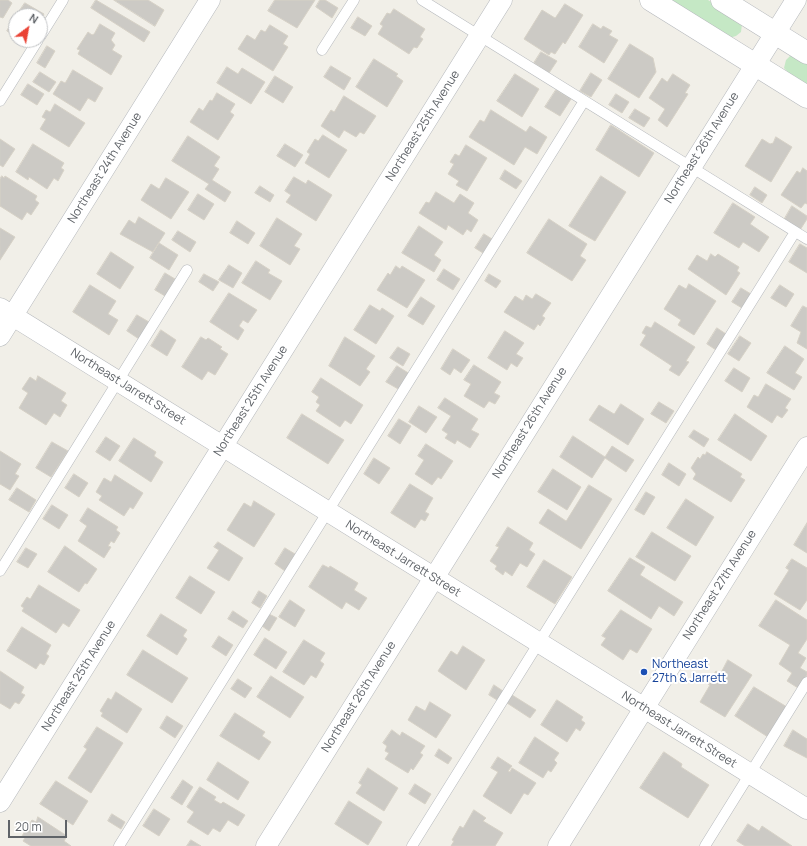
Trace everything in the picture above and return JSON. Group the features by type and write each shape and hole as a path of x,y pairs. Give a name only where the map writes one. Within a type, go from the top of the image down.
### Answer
{"street":[{"name":"Northeast 24th Avenue","path":"0,336 6,312 210,0"},
{"name":"Northeast 25th Avenue","path":"0,802 502,0"},
{"path":"651,0 807,97"},
{"path":"722,0 807,53"},
{"name":"Northeast 26th Avenue","path":"266,846 796,0"},
{"name":"Northeast Jarrett Street","path":"6,312 807,809"},
{"name":"Northeast 27th Avenue","path":"558,846 807,447"}],"lane":[{"path":"48,24 63,0"},
{"path":"322,50 354,0"},
{"path":"422,0 807,239"},
{"path":"0,101 33,48"},
{"path":"119,846 329,512 584,101"},
{"path":"412,846 795,232"},
{"path":"0,571 187,270"},
{"path":"705,846 807,682"}],"green space":[{"path":"669,0 708,0 738,18 742,24 741,32 736,36 729,38"},
{"path":"792,54 807,61 807,87 791,76 784,68 786,60"}],"building":[{"path":"0,0 8,0 12,3 3,18 0,17"},
{"path":"96,0 150,32 144,42 91,8"},
{"path":"114,0 148,0 164,10 155,26"},
{"path":"275,0 315,0 297,28 268,11"},
{"path":"320,0 325,0 338,8 332,18 316,7"},
{"path":"25,3 34,8 22,8"},
{"path":"565,4 583,15 565,44 563,42 555,54 551,52 549,55 524,39 542,10 555,18"},
{"path":"394,9 425,29 420,37 423,39 417,48 414,47 409,54 378,34 383,26 380,24 387,13 390,14"},
{"path":"358,17 372,26 365,36 351,28"},
{"path":"100,24 115,33 111,40 115,45 112,50 122,56 111,75 78,54 80,50 77,49 88,32 92,35 94,34"},
{"path":"593,24 601,29 603,26 612,31 609,35 618,40 604,63 579,47"},
{"path":"270,25 288,36 283,44 288,47 273,71 238,49 247,35 255,40 261,30 265,32"},
{"path":"630,44 653,58 656,72 639,98 608,79"},
{"path":"48,47 55,51 45,68 37,63 46,48"},
{"path":"541,52 557,61 549,73 534,63"},
{"path":"374,59 398,74 396,76 403,81 387,107 356,87"},
{"path":"331,66 351,78 344,90 324,77"},
{"path":"227,67 238,74 242,68 265,82 251,104 217,83"},
{"path":"73,70 103,88 95,102 88,98 80,111 53,94 61,81 65,83"},
{"path":"40,72 56,82 49,92 33,82"},
{"path":"591,73 602,80 591,97 580,91"},
{"path":"515,74 539,89 522,117 497,101"},
{"path":"673,74 690,85 685,93 688,94 667,127 658,120 665,109 649,98 662,78 667,82"},
{"path":"275,76 293,87 283,103 265,92"},
{"path":"28,84 44,94 37,105 21,95"},
{"path":"556,90 571,99 560,116 545,107"},
{"path":"217,93 235,104 230,112 234,115 218,140 190,122 199,108 203,111 210,100 212,101"},
{"path":"616,94 629,102 622,113 609,105"},
{"path":"344,96 376,116 364,134 360,132 356,137 344,130 339,138 321,126 331,110 334,112"},
{"path":"55,104 85,123 69,147 40,129 46,119 42,117 46,110 50,112"},
{"path":"635,109 650,118 644,127 629,118"},
{"path":"491,110 526,132 530,126 547,137 537,154 525,147 514,165 469,137 480,120 484,122"},
{"path":"611,125 654,153 639,177 596,150"},
{"path":"323,135 347,150 329,178 305,163 310,154 307,152 315,139 318,141"},
{"path":"188,136 220,157 214,166 219,169 212,180 231,192 225,202 205,189 209,184 172,161"},
{"path":"776,137 792,147 771,182 745,166 762,139 770,144 773,143"},
{"path":"0,139 15,149 3,167 0,165"},
{"path":"33,144 64,163 61,168 64,170 58,181 54,178 47,189 29,177 28,180 16,172"},
{"path":"285,144 303,155 295,167 277,156"},
{"path":"466,145 487,158 467,191 456,185 459,181 448,174 454,164 450,162 455,154 459,156"},
{"path":"803,168 807,171 807,204 805,203 801,208 781,195 797,171 800,173"},
{"path":"505,170 522,181 516,189 500,179"},
{"path":"2,176 4,178 5,176 37,196 35,200 39,203 31,215 27,212 22,220 0,206 0,179"},
{"path":"601,176 626,192 595,241 569,226"},
{"path":"294,177 306,184 308,180 332,195 316,221 286,202 291,195 285,191"},
{"path":"166,178 189,192 171,219 141,200 151,184 159,189"},
{"path":"260,186 274,195 270,202 255,193"},
{"path":"755,187 767,195 762,203 750,195"},
{"path":"436,192 454,203 460,194 474,203 468,213 478,220 471,232 467,229 463,235 448,225 446,230 419,213 426,202 429,203"},
{"path":"198,194 214,204 204,220 188,210"},
{"path":"733,203 755,217 750,224 769,237 759,252 743,242 739,248 714,233"},
{"path":"792,206 807,216 807,219 800,230 784,220"},
{"path":"139,217 165,233 153,252 120,234 129,220 135,224"},
{"path":"277,218 302,234 294,246 300,249 290,265 260,246"},
{"path":"549,219 587,244 580,256 586,260 572,281 527,253"},
{"path":"237,221 255,233 248,244 230,233"},
{"path":"419,226 443,242 434,255 441,260 434,272 402,253"},
{"path":"0,228 15,237 0,260"},
{"path":"178,231 196,242 190,252 172,240"},
{"path":"484,234 492,239 483,253 475,248"},
{"path":"159,243 178,255 169,270 150,258"},
{"path":"800,244 807,248 807,273 789,262"},
{"path":"111,252 134,267 120,289 97,274"},
{"path":"711,254 715,257 718,254 739,267 737,271 740,273 726,295 688,269 697,255 707,261"},
{"path":"256,261 270,270 268,273 282,281 270,300 242,283"},
{"path":"229,265 242,273 233,288 219,280"},
{"path":"396,266 400,269 402,266 425,280 407,308 377,290 388,273 390,275"},
{"path":"444,269 460,279 453,290 437,280"},
{"path":"165,273 175,279 165,296 155,290"},
{"path":"204,274 219,282 213,291 199,282"},
{"path":"489,274 501,281 496,288 485,281"},
{"path":"689,284 716,301 694,335 678,325 681,320 664,309 679,285 686,289"},
{"path":"90,285 116,301 108,314 118,320 109,335 73,312"},
{"path":"780,285 794,294 786,307 771,298"},
{"path":"741,288 751,294 742,308 732,302"},
{"path":"229,293 257,310 248,323 243,320 239,326 244,330 238,340 210,322"},
{"path":"536,294 551,303 542,316 545,318 540,326 538,324 534,330 504,312 515,296 523,301 526,295 532,299"},
{"path":"421,297 435,306 423,325 408,316"},
{"path":"370,305 380,311 382,308 394,316 376,344 354,330"},
{"path":"803,306 807,308 807,349 797,343 801,332 791,326"},
{"path":"137,315 149,322 139,339 127,331"},
{"path":"655,322 695,347 686,361 689,362 679,376 669,370 672,366 640,345 646,335 642,333 646,326 651,328"},
{"path":"717,328 726,334 716,350 707,344"},
{"path":"161,330 176,340 167,356 151,346"},
{"path":"505,331 524,343 516,354 523,358 517,367 511,363 507,370 488,358"},
{"path":"740,336 751,343 739,361 728,354"},
{"path":"201,337 206,340 208,338 222,347 220,349 228,354 215,375 208,371 202,380 182,367"},
{"path":"345,337 375,356 366,369 370,372 360,386 329,366"},
{"path":"785,346 804,359 795,373 802,377 794,390 767,373"},
{"path":"398,347 410,354 403,366 390,358"},
{"path":"453,349 470,360 461,373 454,368 450,375 441,369"},
{"path":"474,365 501,382 494,393 500,396 495,404 489,401 484,408 464,396 471,384 464,380"},
{"path":"397,366 410,374 400,390 386,382"},
{"path":"734,368 750,378 742,392 725,381"},
{"path":"38,376 66,393 61,401 67,405 60,417 54,413 46,425 19,408 28,393 22,389 30,377 36,381"},
{"path":"321,378 363,405 351,424 345,420 340,427 316,411 320,405 316,402 319,397 312,392"},
{"path":"766,384 791,399 785,408 788,410 782,418 777,415 772,423 747,407 754,395 758,397"},
{"path":"445,398 478,419 471,430 479,434 470,448 457,440 455,444 445,438 448,434 442,430 451,416 438,408"},
{"path":"659,402 674,411 666,423 651,414"},
{"path":"621,404 644,419 628,445 589,420 599,405 614,414"},
{"path":"419,406 437,417 426,433 409,422"},
{"path":"302,414 344,440 328,464 287,438"},
{"path":"735,414 767,436 751,461 718,440"},
{"path":"399,419 411,426 400,444 388,436"},
{"path":"694,430 709,439 704,447 689,437"},
{"path":"573,436 605,457 612,446 634,460 626,472 605,458 592,478 560,457"},
{"path":"106,437 120,446 110,461 96,452"},
{"path":"134,438 156,452 154,456 163,462 151,482 119,461"},
{"path":"52,442 68,451 51,477 36,468"},
{"path":"426,444 453,461 441,479 438,477 432,485 415,474 424,460 418,456"},
{"path":"0,451 21,464 15,474 19,476 10,490 0,484"},
{"path":"707,452 742,474 740,477 745,480 731,502 693,479 696,474 691,468 698,457 700,459 703,454 705,455"},
{"path":"374,458 390,468 379,484 364,474"},
{"path":"669,463 686,474 679,486 662,475"},
{"path":"553,469 581,487 567,510 538,492"},
{"path":"74,474 88,483 79,497 65,488"},
{"path":"115,475 143,493 133,509 130,507 124,516 99,500 102,496 96,492 104,478 111,482"},
{"path":"410,484 433,498 425,512 429,514 425,521 421,519 415,528 391,513"},
{"path":"589,485 612,499 581,549 539,523 548,509 566,521"},
{"path":"17,488 36,500 29,512 9,500"},
{"path":"646,492 655,497 644,515 635,510"},
{"path":"686,499 714,517 696,546 667,528"},
{"path":"254,501 275,514 254,547 227,530 244,503 251,507"},
{"path":"52,505 68,515 59,529 43,519"},
{"path":"88,508 118,527 116,530 120,533 114,543 111,541 108,546 111,547 104,558 78,541 87,526 80,521"},
{"path":"807,523 807,553 794,545"},
{"path":"508,527 533,543 529,550 535,554 527,567 520,563 512,576 505,571 503,575 495,569 497,566 490,561 499,547 496,546"},
{"path":"652,532 691,556 675,581 636,557"},
{"path":"218,542 243,558 229,581 207,568 219,550 214,547"},
{"path":"65,546 97,569 87,584 85,583 79,592 48,572"},
{"path":"26,548 37,554 28,568 17,562"},
{"path":"285,548 295,554 285,571 275,564"},
{"path":"630,558 645,567 640,575 683,602 674,616 659,606 651,619 608,591"},
{"path":"792,559 807,568 807,600 800,610 774,594 789,570 786,568"},
{"path":"544,560 572,577 555,604 527,587"},
{"path":"323,565 329,568 330,566 358,583 354,590 367,598 359,610 346,602 342,609 309,587"},
{"path":"190,576 215,592 201,614 176,598"},
{"path":"39,585 80,610 69,627 63,623 56,633 22,611 24,608 21,606 27,597 30,599"},
{"path":"259,591 267,596 260,608 252,603"},
{"path":"290,600 305,610 295,627 279,617"},
{"path":"776,600 807,620 807,639 798,653 806,658 800,668 807,672 807,675 798,688 787,681 792,673 779,664 790,645 759,626"},
{"path":"621,610 652,629 637,653 630,649 623,660 601,645 606,638 602,636"},
{"path":"233,611 248,621 243,628 228,619"},
{"path":"161,614 187,630 183,636 187,639 177,655 147,636"},
{"path":"269,614 277,618 269,631 262,626"},
{"path":"22,627 51,645 46,654 49,656 44,665 40,663 36,669 7,651"},
{"path":"219,636 233,645 226,656 212,647"},
{"path":"265,638 287,652 276,669 254,655"},
{"path":"304,640 325,653 320,661 324,664 316,678 311,675 304,685 283,672"},
{"path":"463,646 485,660 466,690 438,671 451,651 457,655"},
{"path":"143,650 188,678 172,703 127,675"},
{"path":"728,660 752,675 725,717 700,702 716,671 720,674"},
{"path":"0,671 24,687 21,693 25,695 19,704 15,702 10,709 0,703"},
{"path":"271,676 304,697 290,718 257,697"},
{"path":"238,679 252,688 245,698 231,689"},
{"path":"494,685 503,691 497,700 489,695"},
{"path":"754,687 787,707 768,737 735,716"},
{"path":"116,692 142,709 127,733 101,716 103,713 100,711 108,698 111,700"},
{"path":"512,695 536,710 530,718 507,703"},
{"path":"557,700 583,717 581,720 585,723 580,731 576,728 567,742 541,725"},
{"path":"430,702 451,715 436,738 408,720 416,706 425,711"},
{"path":"235,713 265,732 262,736 271,742 259,760 220,736"},
{"path":"167,716 183,726 175,738 160,728"},
{"path":"97,727 123,743 91,793 68,778 87,749 84,747"},
{"path":"392,730 400,736 402,732 425,746 420,753 423,755 413,770 411,768 408,773 385,759 389,753 385,751 387,746 383,743"},
{"path":"793,730 807,739 807,758 784,746"},
{"path":"535,737 559,753 554,760 557,763 551,772 548,770 543,778 519,763"},
{"path":"439,749 452,758 448,764 435,756"},
{"path":"664,752 682,764 681,767 709,785 688,818 640,788"},
{"path":"498,757 512,766 508,771 510,772 512,768 536,783 528,795 524,793 511,814 483,796 498,772 491,768"},
{"path":"218,762 249,782 238,800 207,780"},
{"path":"368,768 398,788 384,811 356,793 362,785 359,783"},
{"path":"183,780 193,787 182,805 171,798"},
{"path":"56,781 88,801 73,825 40,804"},
{"path":"415,784 431,794 425,804 409,794"},
{"path":"200,787 216,797 214,800 221,804 223,802 245,815 238,826 228,820 220,832 213,828 208,835 187,822 194,812 187,807"},
{"path":"349,801 382,822 368,845 335,824"},
{"path":"154,809 170,819 159,836 143,826"},
{"path":"474,810 486,818 483,821 503,833 495,846 451,846 454,841 452,840 460,826 463,828"},
{"path":"112,814 125,822 121,829 108,821"},
{"path":"38,817 67,836 64,841 71,846 31,846 23,841 25,838 22,836 32,820 36,822"},
{"path":"748,824 759,831 762,826 792,846 745,846 737,841"},
{"path":"191,840 201,846 187,846"}],"place":[{"name":"Northeast 27th & Jarrett","path":"644,672"}]}
